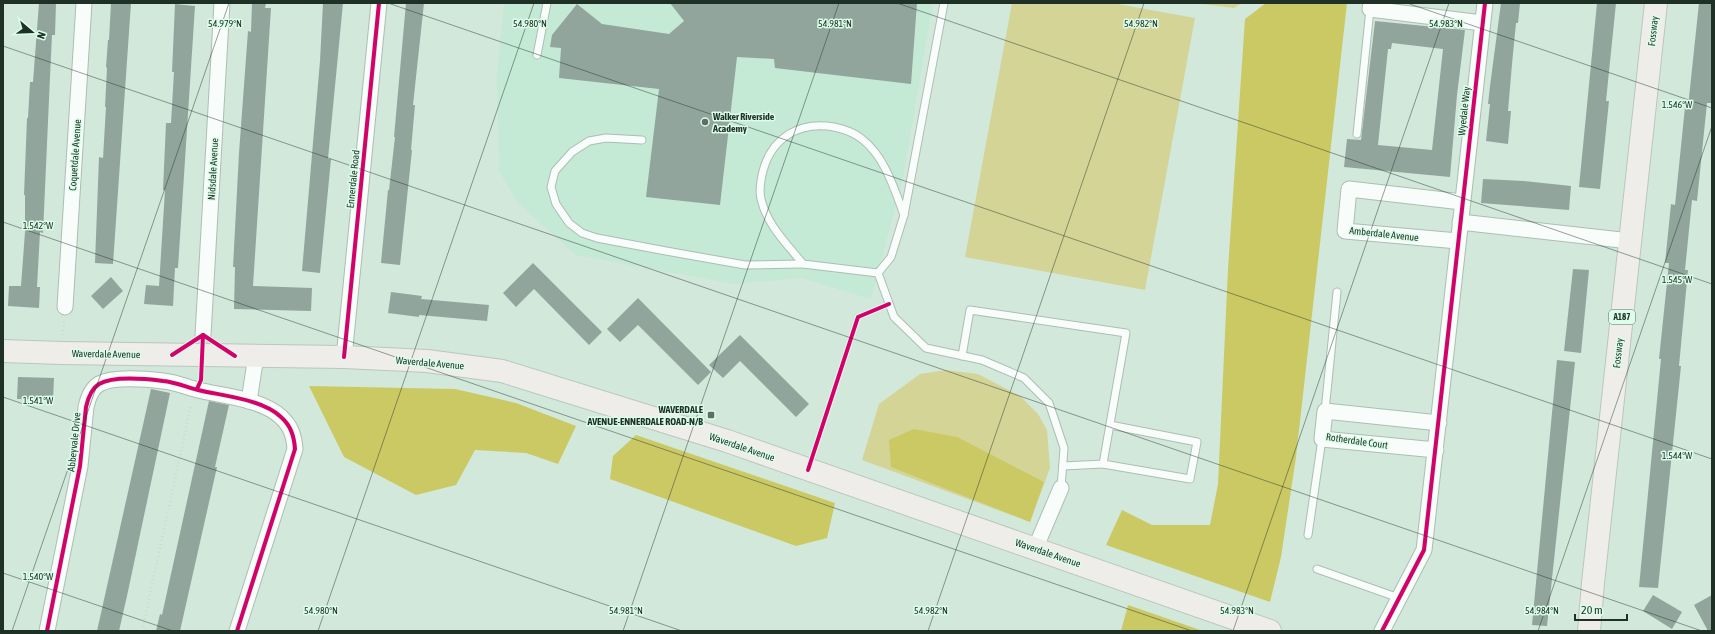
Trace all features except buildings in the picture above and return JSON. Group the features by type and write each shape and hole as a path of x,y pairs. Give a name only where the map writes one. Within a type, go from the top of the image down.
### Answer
{"main road":[{"name":"Fossway","path":"1589,631 1592,583 1656,3"},
{"name":"Waverdale Avenue","path":"3,351 344,357 427,361 502,371 727,441 1270,631"}],"street":[{"name":"Coquetdale Avenue","path":"65,307 84,3"},
{"name":"Nidsdale Avenue","path":"203,335 222,3"},
{"name":"Ennerdale Road","path":"344,357 378,3"},
{"name":"Wyedale Way","path":"1382,631 1424,550 1484,3"},
{"path":"1370,6 1482,23"},
{"name":"Amberdale Avenue","path":"1458,241 1345,231 1349,189 1462,202"},
{"path":"1460,222 1630,241"},
{"path":"249,401 256,356"},
{"name":"Abbeyvale Drive","path":"47,631 80,466 88,397 92,390 100,384 128,379 163,381 249,401 266,407 280,416 289,425 294,438 295,449 237,631"},
{"path":"1325,411 1439,423"},
{"name":"Rotherdale Court","path":"1325,411 1322,438 1436,450"},
{"path":"1035,549 1061,488"}],"lane":[{"path":"537,56 547,3"},
{"path":"878,273 891,257 904,215 944,3"},
{"path":"1357,134 1370,6"},
{"path":"803,264 774,228 765,212 760,196 761,177 766,160 783,138 801,128 821,125 842,129 861,138 874,150 885,168 904,215"},
{"path":"642,140 606,138 589,141 572,152 555,171 551,187 556,204 569,223 582,233 597,238 745,264 803,264 878,273"},
{"path":"878,273 894,317 926,348 982,360 1024,378 1049,403 1064,448 1061,488"},
{"path":"1325,411 1337,292"},
{"path":"962,356 970,310 1126,333 1103,464"},
{"path":"1063,466 1103,464 1190,478 1196,442 1110,425"},
{"path":"1308,535 1322,438"},
{"path":"1317,569 1399,598"}],"path":[{"path":"62,353 65,307"},
{"path":"142,631 191,404 197,390"}],"shaded area":[{"name":"Walker Riverside Academy","path":"504,3 933,3 902,182 871,299 802,278 734,284 576,255 518,203 499,171 497,74"},
{"path":"1266,3 1347,3 1296,457 1281,557 1270,602 1106,545 1122,510 1152,525 1210,525 1218,484 1228,269 1245,19"},
{"path":"309,386 455,389 516,403 576,426 558,464 526,453 475,450 456,485 416,495 344,457"},
{"path":"914,429 957,437 1044,482 1030,522 891,467 889,440"},
{"path":"636,435 835,503 827,538 796,546 610,479 613,456"},
{"path":"1128,605 1203,631 1121,631"}],"green space":[{"path":"1012,3 1112,3 1195,18 1145,290 965,257"},
{"path":"1195,3 1242,3 1234,8"},
{"path":"946,370 978,374 1020,396 1038,414 1047,430 1050,468 1030,522 862,460 879,404 920,374"}],"cycle path":[{"path":"344,357 379,3"},
{"path":"1382,631 1424,550 1485,3"},
{"path":"808,470 858,317 889,304"},
{"path":"172,355 203,335 235,356"},
{"path":"197,389 201,380 203,335"},
{"path":"47,631 80,466 88,400 92,391 99,384 105,381 121,379 176,383 198,390 253,402 264,406 281,417 291,432 295,449 237,631"}],"place":[{"name":"Walker Riverside Academy","path":"705,122"},
{"name":"WAVERDALE AVENUE-ENNERDALE ROAD-N/B","path":"711,415"}]}
